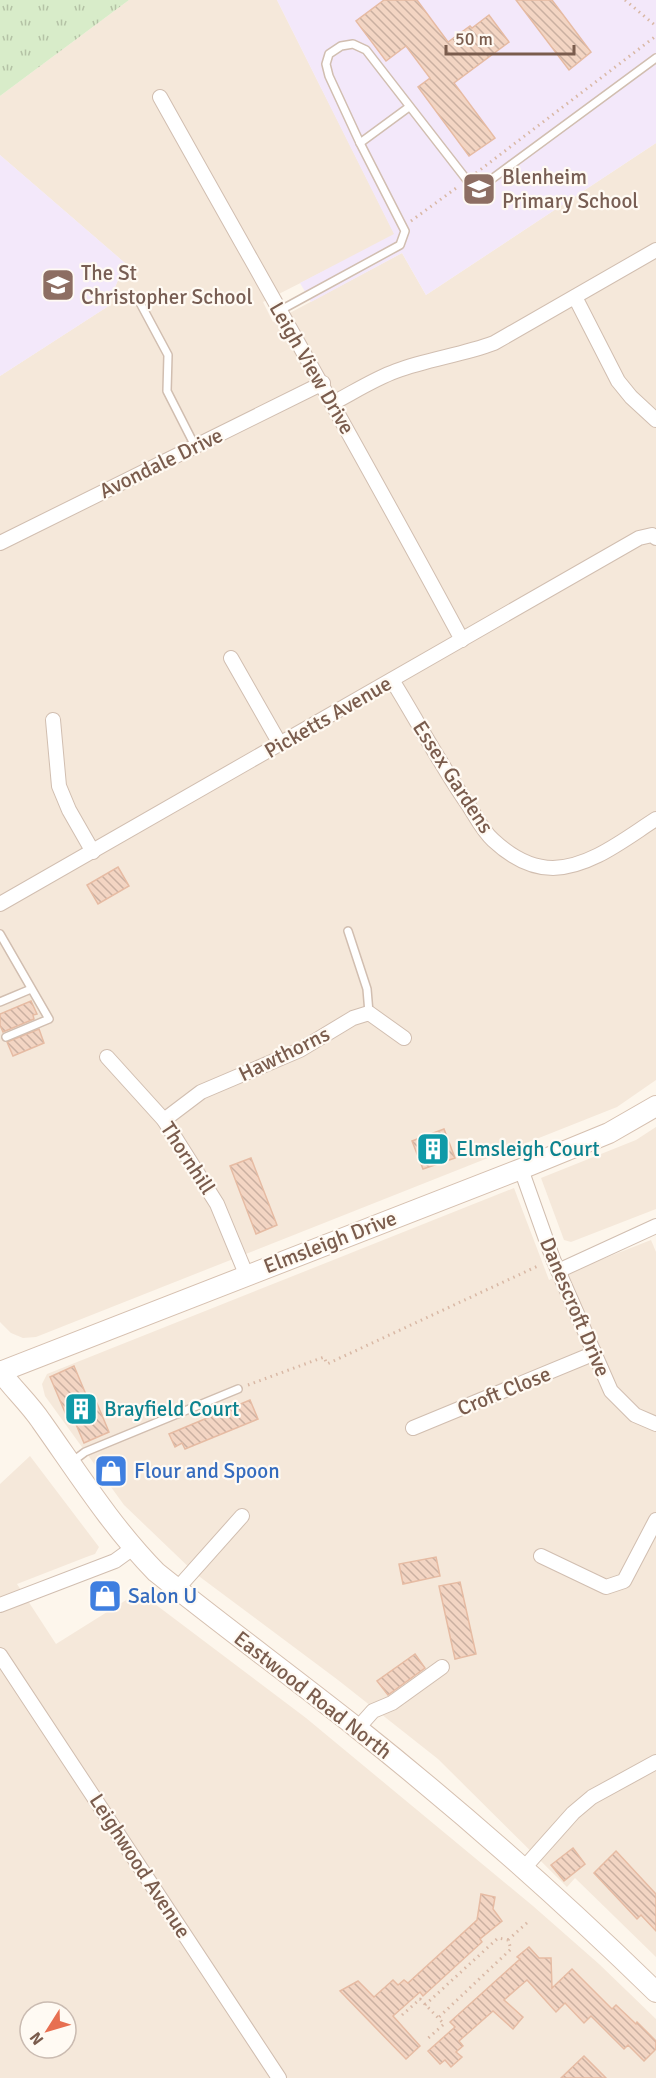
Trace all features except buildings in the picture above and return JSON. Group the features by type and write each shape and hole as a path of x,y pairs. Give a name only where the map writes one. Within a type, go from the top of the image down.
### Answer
{"street":[{"name":"Leigh View Drive","path":"160,97 279,310 323,383 462,640"},
{"path":"333,403 393,372 473,351 494,343 656,250"},
{"path":"575,297 618,381 631,397 656,420"},
{"name":"Avondale Drive","path":"0,543 323,383"},
{"name":"Picketts Avenue","path":"0,904 639,538 652,535 656,538"},
{"path":"231,658 280,744"},
{"name":"Essex Gardens","path":"392,680 461,796 490,838 512,856 536,867 555,868 573,865 591,858 656,819"},
{"path":"53,720 59,786 69,810 93,852"},
{"path":"369,1013 404,1038"},
{"name":"Hawthorns","path":"164,1120 201,1092 300,1050 353,1018 369,1013"},
{"name":"Thornhill","path":"107,1057 164,1120 217,1204 246,1275"},
{"name":"Elmsleigh Drive","path":"0,1372 521,1169 609,1133 656,1106"},
{"name":"Danescroft Drive","path":"521,1169 555,1265 611,1391 635,1415 656,1424"},
{"path":"555,1265 656,1226"},
{"name":"Croft Close","path":"413,1428 595,1353"},
{"name":"Eastwood Road North","path":"0,1372 40,1419 70,1464 133,1548 156,1572 357,1729 524,1868 574,1912 656,1992"},
{"path":"177,1589 242,1516"},
{"path":"541,1556 606,1587 624,1581 656,1520"},
{"path":"0,1605 115,1561 133,1548"},
{"name":"Leighwood Avenue","path":"0,1655 279,2078"},
{"path":"357,1729 373,1711 392,1703 442,1667"},
{"path":"524,1868 573,1813 592,1797 656,1761"}],"lane":[{"path":"279,310 400,245 405,231 329,76 326,64 329,54 341,46 353,44 366,50 470,184 485,184 656,58"},
{"path":"360,143 410,107"},
{"path":"138,299 168,355 167,391 195,446"},
{"path":"348,932 367,989 369,1013"},
{"path":"0,934 49,1019 6,1036"},
{"path":"0,1002 31,989"},
{"path":"70,1464 85,1452 238,1389"}],"path":[{"path":"625,0 656,26"},
{"path":"403,227 656,36"},
{"path":"238,1389 324,1357 327,1364 555,1265"},
{"path":"508,1940 528,1922"},
{"path":"425,2005 498,1938 508,1940"},
{"path":"438,2018 511,1949 508,1940"},
{"path":"402,2015 420,2000 444,2024 426,2040"}],"shaded area":[{"path":"129,0 277,0 395,235 263,302 273,322 402,253 426,295 656,143 656,1080 617,1107 36,1337 23,1338 11,1333 0,1322 0,376 107,307 125,263 0,155 0,96"},
{"name":"Blenheim Primary School","path":"277,0 656,0 656,143 426,295 402,253 311,302 300,283 394,234"},
{"name":"The St Christopher School","path":"0,155 125,263 107,307 0,376"},
{"path":"656,1127 656,1209 571,1242 564,1240 541,1178 636,1140"},
{"path":"514,1188 549,1280 651,1240 656,1252 656,1957 575,1878 567,1887 438,1759 338,1680 196,1574 124,1505 45,1396 42,1384 47,1374"},
{"path":"30,1456 99,1547 95,1554 17,1584 56,1644 139,1592 306,1718 533,1906 599,1964 656,2019 656,2078 0,2078 0,1484"}],"green space":[{"path":"0,0 129,0 0,96"}],"place":[{"name":"Blenheim Primary School","path":"479,189"},
{"name":"The St Christopher School","path":"58,285"},
{"name":"Elmsleigh Court","path":"433,1149"},
{"name":"Brayfield Court","path":"81,1409"},
{"name":"Flour and Spoon","path":"111,1471"},
{"name":"Salon U","path":"105,1596"}]}
